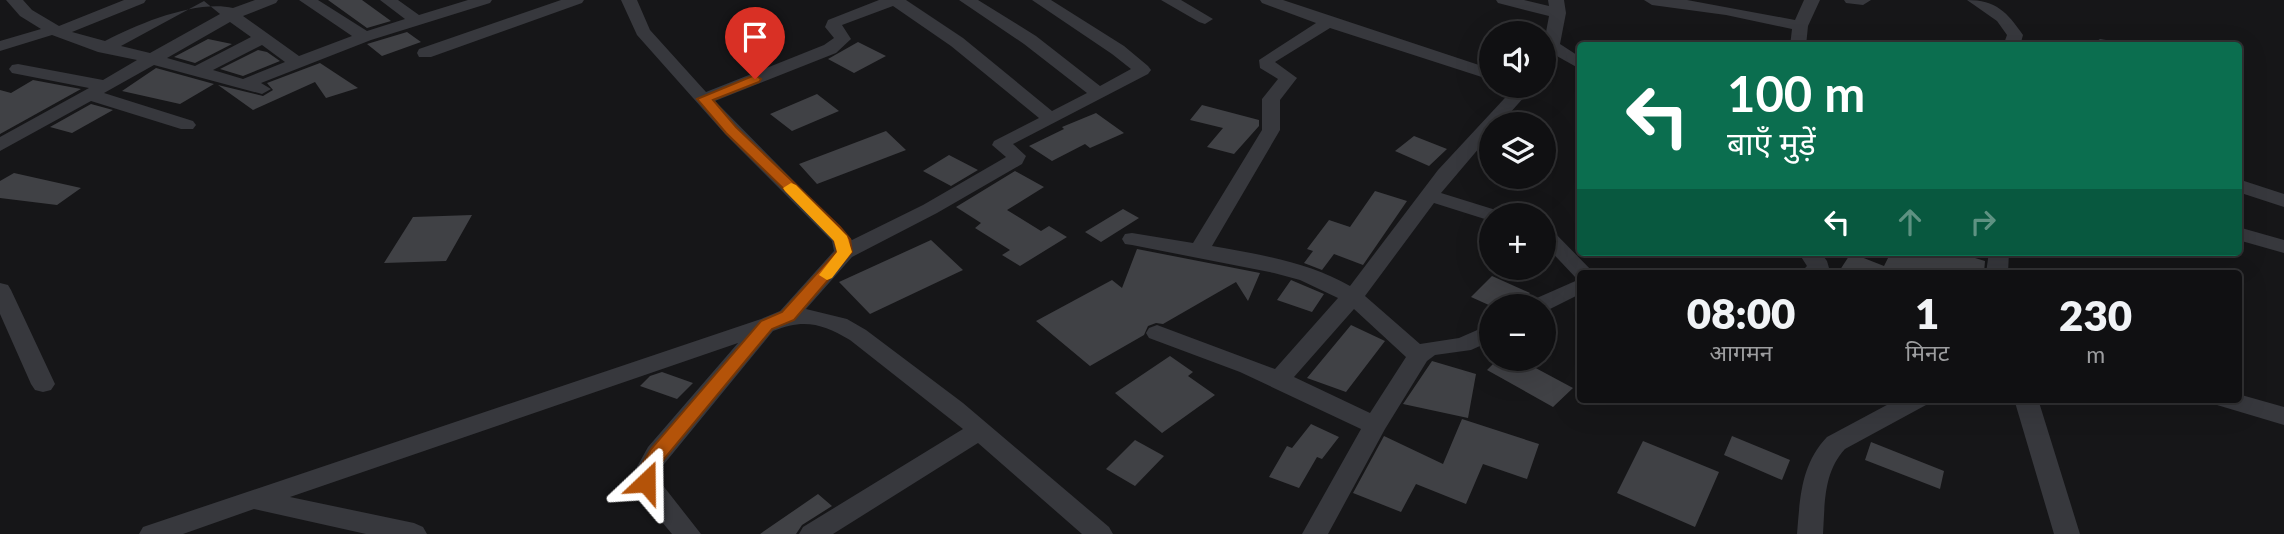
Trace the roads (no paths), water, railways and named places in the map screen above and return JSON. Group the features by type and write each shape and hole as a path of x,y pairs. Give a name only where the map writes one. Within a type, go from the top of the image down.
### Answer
{"street":[{"path":"14,0 26,13 56,31 104,48 254,87 297,63 365,37 484,0"},
{"path":"104,48 197,0"},
{"path":"211,0 297,63"},
{"path":"0,145 232,14 270,0"},
{"path":"307,0 365,37"},
{"path":"392,3 415,0"},
{"path":"425,53 576,0"},
{"path":"629,0 643,32 731,130 834,230 842,239 845,252"},
{"path":"704,99 830,49 843,39 833,27 834,23 895,0 967,50 1051,119"},
{"path":"967,0 1030,40 1098,93"},
{"path":"688,534 651,490 645,474 657,454 777,320 845,252 930,209 1015,160 1017,156 1003,147 1003,143 1138,73 1141,68 1040,0"},
{"path":"1170,0 1205,19"},
{"path":"1268,0 1479,71"},
{"path":"1504,0 1557,6"},
{"path":"1652,0 1726,9 1800,26"},
{"path":"1798,42 1800,26 1812,0"},
{"path":"1852,0 1863,0"},
{"path":"1975,0 2009,24 2015,35 2012,42"},
{"path":"0,46 56,31 130,1"},
{"path":"392,3 417,21"},
{"path":"1198,252 1271,130 1271,99 1288,78 1266,64 1267,60 1328,22"},
{"path":"198,71 263,38"},
{"path":"1556,55 1577,63"},
{"path":"18,69 108,86"},
{"path":"91,95 187,125"},
{"path":"1278,380 1353,297 1429,195 1514,98"},
{"path":"2242,186 2284,201"},
{"path":"1429,195 1479,211"},
{"path":"2242,234 2284,247"},
{"path":"1132,239 1298,274 1353,297 1419,355"},
{"path":"1556,245 1580,270"},
{"path":"1556,297 1577,286"},
{"path":"0,290 43,384"},
{"path":"152,534 777,320 813,317 839,324 858,335 955,409 1100,534"},
{"path":"1157,333 1278,380 1375,425"},
{"path":"1315,534 1375,425 1419,355 1430,348 1463,345 1479,338"},
{"path":"2284,396 2284,408"},
{"path":"1810,534 1815,483 1826,451 1911,403"},
{"path":"2027,403 2067,534"},
{"path":"2239,403 2284,416"},
{"path":"812,534 979,431"},
{"path":"256,500 414,534"}]}
